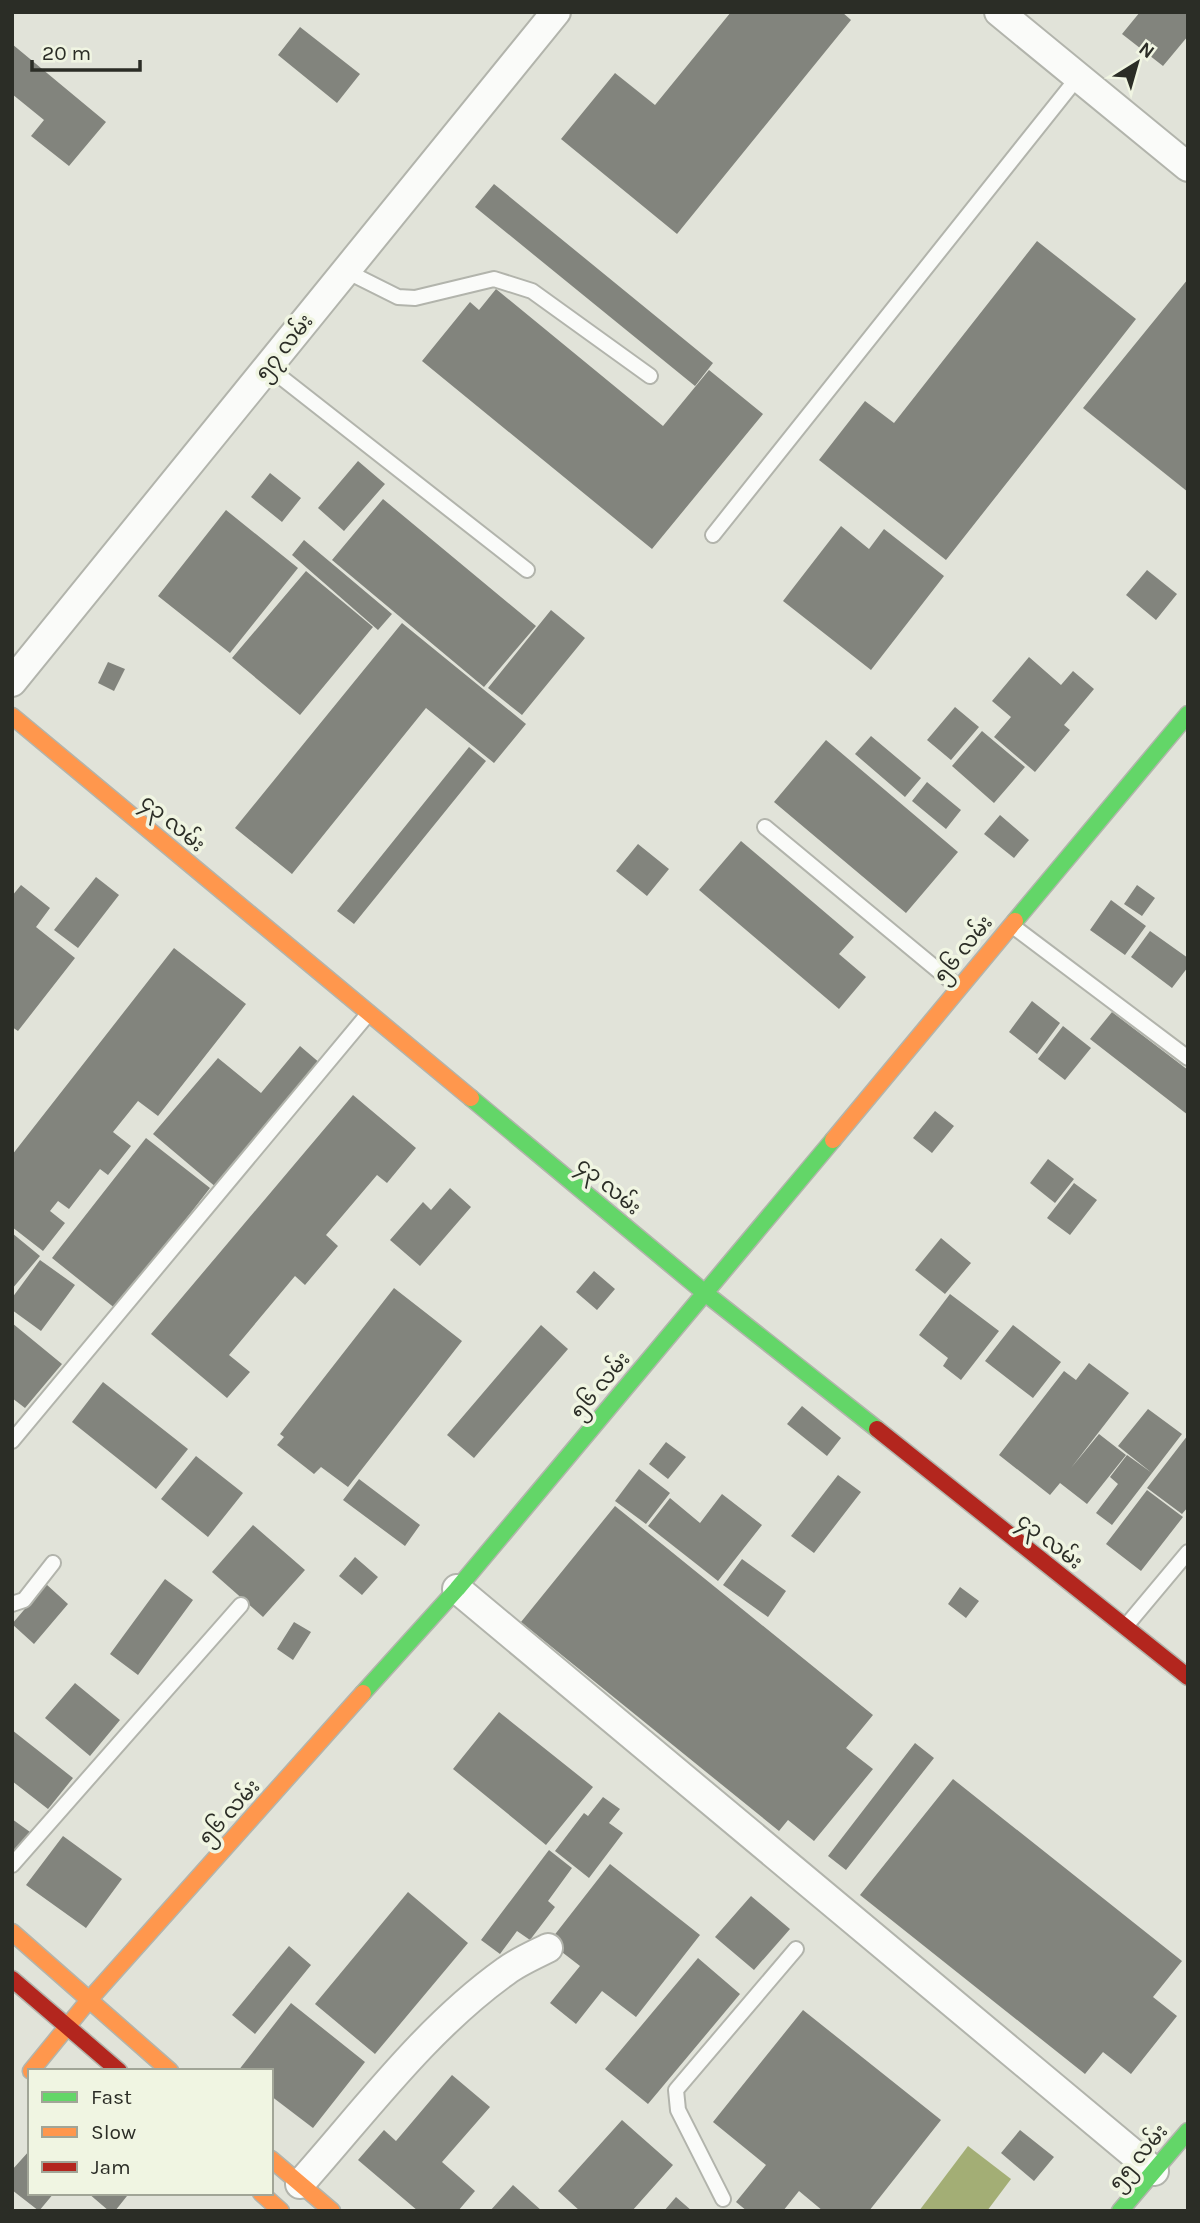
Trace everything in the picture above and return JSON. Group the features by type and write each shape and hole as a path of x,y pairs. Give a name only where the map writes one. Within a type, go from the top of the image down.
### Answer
{"street":[{"name":"၅၇ လမ်း","path":"12,682 556,12"},
{"path":"999,12 1188,167"},
{"name":"၅၆ လမ်း","path":"33,2069 89,2000 457,1589 1188,714"},
{"name":"၄၃ လမ်း","path":"12,716 705,1293 1188,1677"},
{"path":"457,1589 1154,2171"},
{"path":"12,1931 168,2069"},
{"path":"300,2184 429,2039 471,1998 508,1969 548,1948"},
{"path":"12,1979 117,2069"},
{"name":"၅၅ လမ်း","path":"1120,2211 1188,2131"},
{"path":"273,2161 332,2211"},
{"path":"263,2195 281,2211"}],"lane":[{"path":"713,535 1079,77"},
{"path":"346,271 398,297 415,298 495,279 532,291 650,376"},
{"path":"268,368 527,570"},
{"path":"765,827 958,987"},
{"path":"1010,924 1188,1059"},
{"path":"12,1441 369,1013"},
{"path":"1125,1627 1188,1552"},
{"path":"12,1604 24,1600 53,1563"},
{"path":"12,1865 241,1605"},
{"path":"723,2199 678,2110 676,2090 796,1949"}],"shaded area":[{"path":"968,2146 1011,2179 987,2211 919,2211"}],"building":[{"path":"731,12 842,12 851,20 677,234 561,139 615,73 655,105"},
{"path":"1140,12 1188,12 1188,36 1163,66 1122,34"},
{"path":"300,27 360,74 337,103 278,55"},
{"path":"12,44 106,122 69,166 31,136 44,120 12,94"},
{"path":"494,184 713,363 695,386 475,207"},
{"path":"1037,241 1136,319 946,560 819,460 865,401 894,423"},
{"path":"1188,279 1188,492 1083,408"},
{"path":"496,289 663,426 709,370 763,414 652,549 422,361 470,302 479,310"},
{"path":"358,461 385,484 344,531 318,508"},
{"path":"270,473 301,498 282,522 251,497"},
{"path":"383,499 536,626 484,687 332,560"},
{"path":"226,510 298,568 230,653 158,596"},
{"path":"841,526 869,549 884,529 944,576 871,670 783,601"},
{"path":"304,540 392,614 378,630 292,555"},
{"path":"1147,570 1177,594 1156,620 1126,595"},
{"path":"306,571 373,627 300,715 232,658"},
{"path":"551,610 585,638 522,715 488,688"},
{"path":"402,623 526,724 494,763 426,708 292,874 235,828"},
{"path":"1029,657 1061,685 1073,671 1094,689 1064,725 1070,730 1035,772 994,737 1011,717 992,701"},
{"path":"108,662 125,669 114,691 98,683"},
{"path":"955,707 979,727 951,760 927,740"},
{"path":"982,731 1025,767 994,803 952,766"},
{"path":"871,736 921,778 905,797 855,754"},
{"path":"826,740 958,852 906,913 774,802"},
{"path":"469,747 486,761 354,924 337,911"},
{"path":"927,782 961,810 946,829 912,801"},
{"path":"1000,815 1029,840 1014,858 984,834"},
{"path":"741,841 854,937 839,954 866,977 839,1009 699,890"},
{"path":"638,844 669,869 647,896 616,871"},
{"path":"96,877 119,895 78,948 54,930"},
{"path":"21,885 50,908 36,927 75,958 18,1031 12,1027 12,896"},
{"path":"1137,885 1155,898 1142,916 1124,904"},
{"path":"1111,900 1146,926 1125,955 1090,930"},
{"path":"1150,931 1188,958 1188,967 1172,988 1131,957"},
{"path":"174,948 246,1004 158,1116 138,1101 113,1132 131,1146 108,1175 100,1169 69,1209 58,1201 50,1211 65,1223 43,1251 12,1227 12,1155"},
{"path":"1032,1001 1060,1023 1037,1054 1009,1032"},
{"path":"1112,1012 1188,1070 1188,1115 1090,1039"},
{"path":"1063,1026 1091,1048 1065,1080 1038,1059"},
{"path":"300,1046 321,1064 217,1188 153,1134 218,1058 261,1093"},
{"path":"353,1095 416,1148 387,1183 377,1175 326,1235 338,1246 305,1285 295,1276 229,1355 250,1372 227,1398 151,1334"},
{"path":"935,1111 954,1126 932,1153 913,1138"},
{"path":"146,1138 210,1188 116,1309 52,1258"},
{"path":"1048,1159 1074,1179 1055,1203 1030,1183"},
{"path":"1074,1183 1097,1200 1070,1235 1047,1218"},
{"path":"450,1188 471,1207 420,1266 390,1240 423,1202 431,1210"},
{"path":"12,1233 40,1256 12,1289"},
{"path":"941,1238 971,1263 945,1294 915,1270"},
{"path":"40,1260 75,1285 41,1331 12,1310 12,1298"},
{"path":"594,1271 615,1289 597,1310 576,1292"},
{"path":"394,1288 462,1341 348,1487 321,1467 314,1474 277,1445 284,1437 280,1434"},
{"path":"950,1294 999,1331 961,1380 943,1366 948,1358 919,1335"},
{"path":"12,1323 62,1364 25,1408 12,1398"},
{"path":"541,1325 568,1349 474,1458 447,1435"},
{"path":"1013,1325 1061,1362 1033,1398 985,1361"},
{"path":"1089,1363 1129,1393 1071,1468 1099,1434 1126,1455 1087,1504 1060,1483 1050,1495 999,1455 1064,1371 1076,1380"},
{"path":"103,1382 188,1449 156,1489 72,1422"},
{"path":"802,1406 841,1438 827,1456 787,1424"},
{"path":"1148,1409 1182,1434 1152,1473 1118,1446"},
{"path":"1188,1435 1188,1507 1182,1514 1147,1488"},
{"path":"666,1442 686,1457 668,1479 649,1464"},
{"path":"1127,1455 1152,1473 1112,1525 1096,1513 1118,1484 1110,1477"},
{"path":"196,1456 243,1493 208,1537 161,1499"},
{"path":"639,1469 670,1493 646,1524 615,1501"},
{"path":"838,1475 861,1492 814,1553 791,1536"},
{"path":"359,1479 420,1525 405,1546 343,1500"},
{"path":"1147,1490 1183,1517 1141,1571 1106,1544"},
{"path":"722,1494 762,1525 718,1581 648,1526 670,1498 700,1523"},
{"path":"615,1506 873,1715 846,1748 873,1769 814,1841 788,1820 779,1831 521,1622"},
{"path":"253,1525 305,1570 263,1617 212,1572"},
{"path":"355,1557 378,1577 362,1595 339,1576"},
{"path":"742,1559 786,1591 768,1617 723,1585"},
{"path":"165,1579 193,1600 138,1675 110,1654"},
{"path":"46,1584 68,1604 34,1644 12,1624"},
{"path":"960,1587 979,1601 966,1618 948,1604"},
{"path":"294,1622 311,1632 293,1660 277,1649"},
{"path":"75,1683 120,1720 90,1756 45,1718"},
{"path":"499,1712 593,1787 546,1845 453,1769"},
{"path":"12,1730 73,1778 48,1809 12,1781"},
{"path":"915,1743 934,1758 846,1870 828,1856"},
{"path":"953,1779 1182,1961 1153,1997 1177,2016 1131,2074 1103,2052 1085,2074 860,1895"},
{"path":"603,1797 620,1809 609,1823 623,1833 589,1878 555,1851 584,1813 588,1816"},
{"path":"12,1819 30,1832 12,1856"},
{"path":"63,1836 122,1879 86,1928 26,1885"},
{"path":"549,1850 572,1868 548,1901 555,1907 530,1940 517,1931 500,1954 481,1940"},
{"path":"610,1864 700,1935 636,2017 602,1991 576,2024 550,2003 580,1966 549,1942"},
{"path":"408,1892 468,1943 375,2054 315,2004"},
{"path":"751,1896 790,1929 754,1970 715,1937"},
{"path":"289,1946 311,1965 255,2034 232,2015"},
{"path":"698,1958 740,1994 648,2104 605,2069"},
{"path":"291,2003 365,2062 313,2128 273,2098 273,2069 240,2069"},
{"path":"803,2010 941,2120 869,2211 823,2211 799,2191 783,2211 747,2211 736,2202 766,2165 713,2122"},
{"path":"452,2075 490,2107 442,2162 475,2191 458,2211 418,2211 358,2160 384,2130 396,2141"},
{"path":"622,2120 673,2165 632,2211 580,2211 558,2191"},
{"path":"1020,2130 1054,2157 1034,2181 1001,2153"},
{"path":"28,2152 28,2195 52,2195 39,2211 12,2190 12,2170"},
{"path":"513,2185 542,2211 490,2211"},
{"path":"90,2195 127,2196 115,2211 109,2211"},
{"path":"676,2197 692,2211 664,2211"}],"traffic: fast":[{"path":"1015,921 1188,714"},
{"path":"471,1098 705,1293 877,1429"},
{"path":"363,1693 457,1589 833,1140"},
{"path":"1120,2211 1188,2131"}],"traffic: slow":[{"path":"12,716 471,1098"},
{"path":"833,1140 1015,921"},
{"path":"33,2069 89,2000 363,1693"},
{"path":"12,1932 168,2069"},
{"path":"273,2161 332,2211"},
{"path":"263,2195 281,2211"}],"traffic: jam":[{"path":"877,1429 1188,1677"},
{"path":"12,1979 117,2069"}]}
